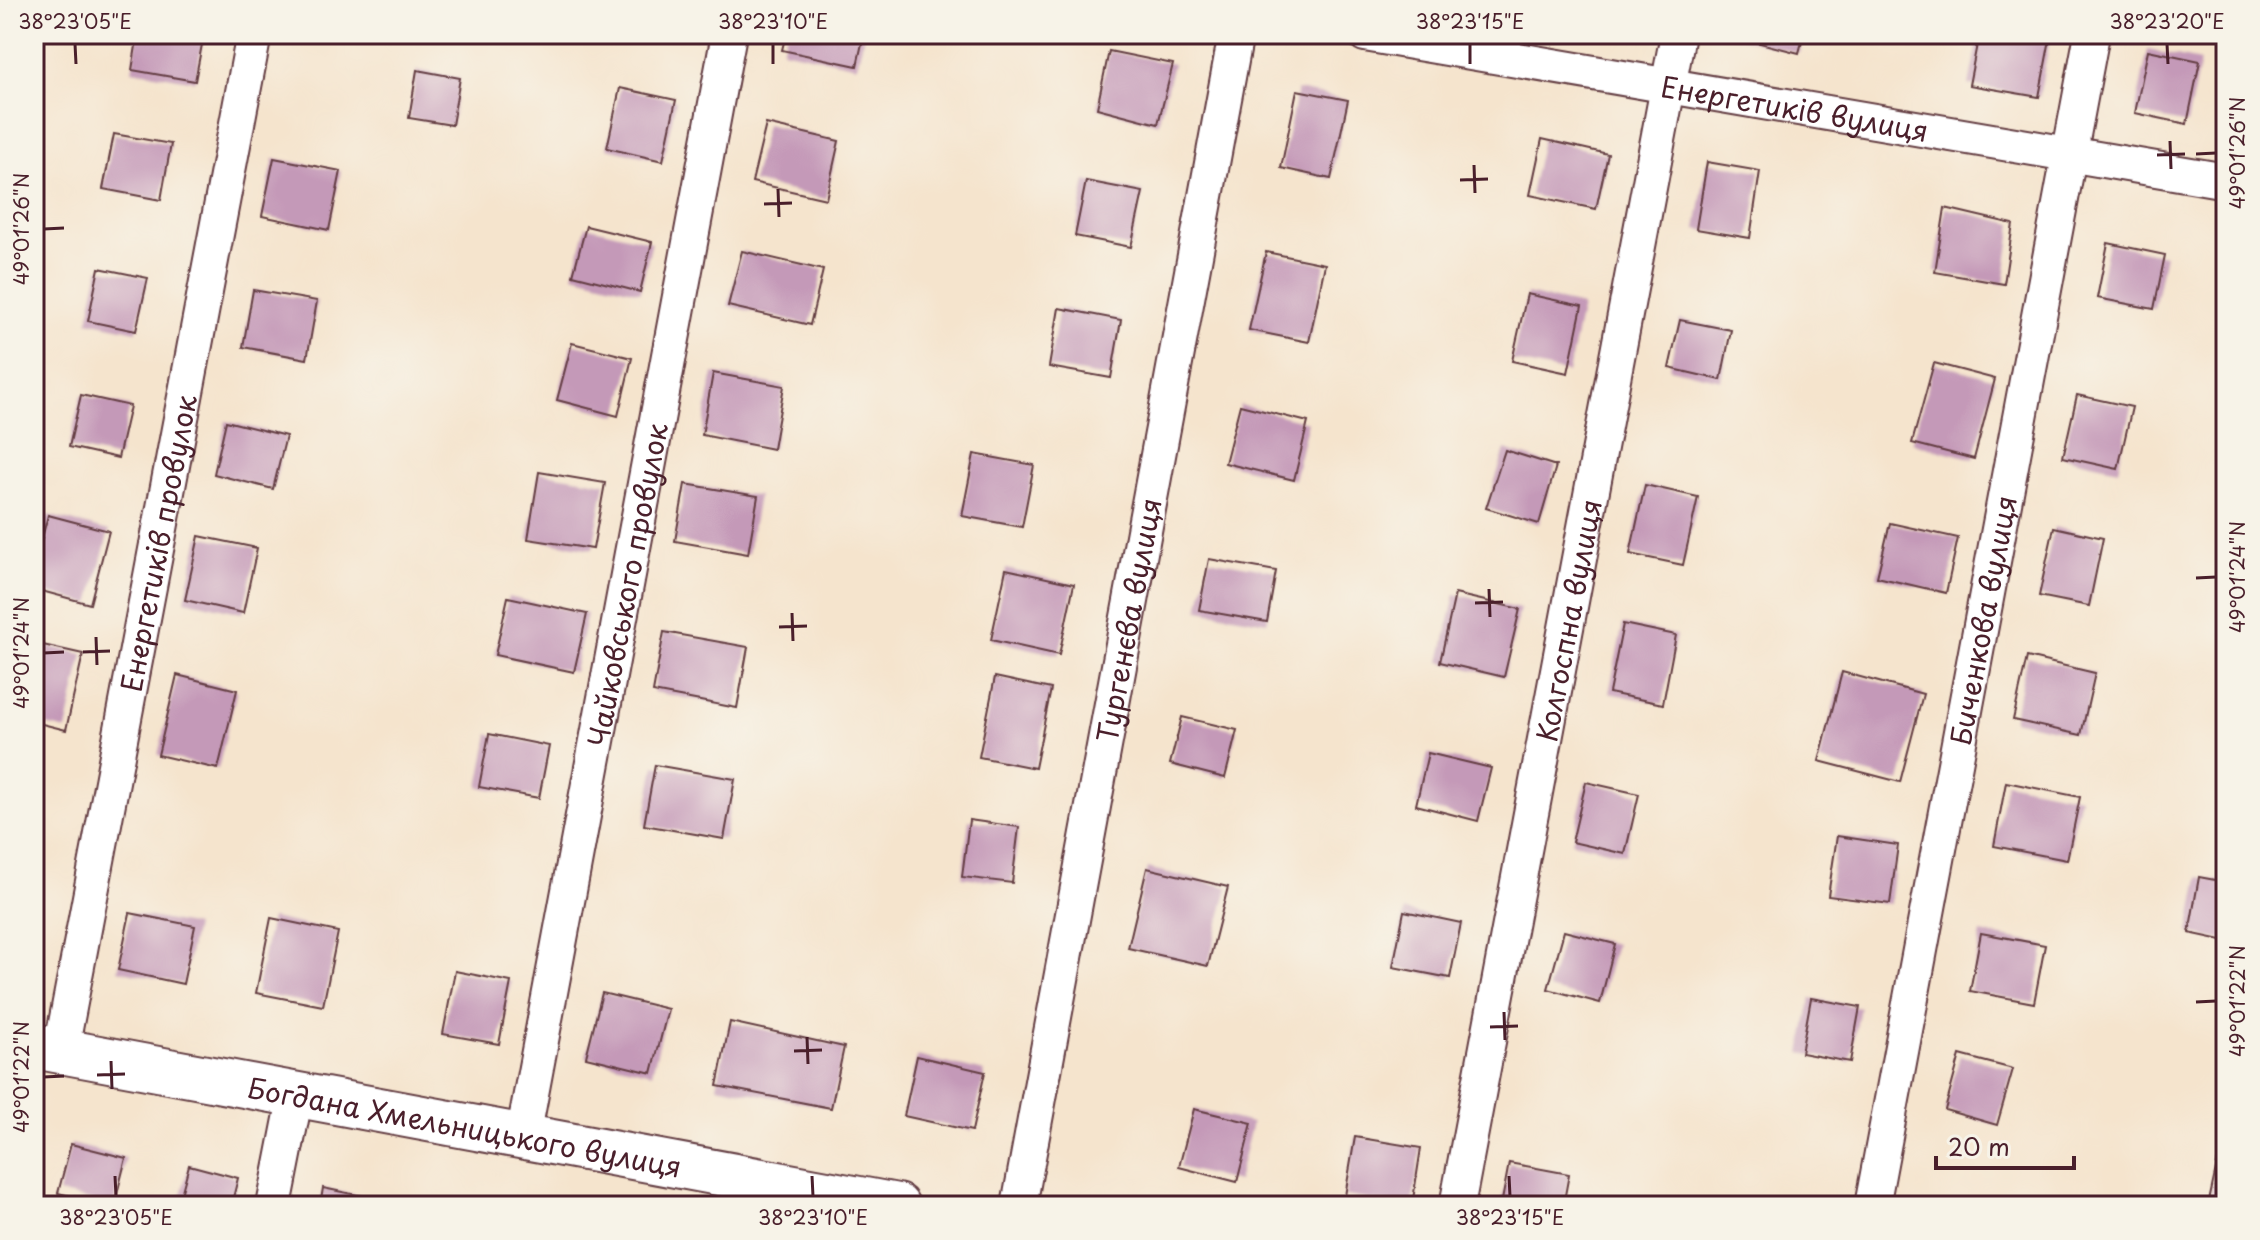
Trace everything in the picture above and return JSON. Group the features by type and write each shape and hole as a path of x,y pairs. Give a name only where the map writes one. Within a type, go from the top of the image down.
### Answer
{"street":[{"name":"Енергетиків провулок","path":"47,1048 254,34"},
{"name":"Чайковського провулок","path":"523,1137 729,34"},
{"name":"Тургенєва вулиця","path":"1019,1206 1236,34"},
{"name":"Енергетиків вулиця","path":"1365,34 2226,181"},
{"name":"Колгоспна вулиця","path":"1457,1206 1678,34"},
{"name":"Биченкова вулиця","path":"1872,1206 2092,34"},
{"name":"Богдана Хмельницького вулиця","path":"47,1048 897,1206"},
{"path":"274,1206 296,1094"}],"building":[{"path":"138,34 204,34 195,81 132,70"},
{"path":"786,34 864,34 857,66 782,50"},
{"path":"1725,34 1804,34 1799,53"},
{"path":"1979,34 2051,34 2039,97 1969,85"},
{"path":"2148,50 2200,61 2187,124 2135,113"},
{"path":"1109,51 1173,64 1158,124 1097,108"},
{"path":"417,70 460,78 452,125 409,118"},
{"path":"620,88 676,100 663,161 607,148"},
{"path":"1297,90 1348,100 1331,179 1281,168"},
{"path":"766,124 839,141 826,199 752,182"},
{"path":"114,134 171,144 161,200 103,189"},
{"path":"1542,139 1608,154 1596,209 1530,195"},
{"path":"274,158 341,171 329,230 262,216"},
{"path":"1707,162 1760,171 1750,238 1696,229"},
{"path":"1086,181 1143,192 1131,247 1075,236"},
{"path":"1945,208 2013,224 2004,284 1935,272"},
{"path":"586,226 652,242 640,292 573,275"},
{"path":"2108,243 2165,255 2154,309 2097,298"},
{"path":"742,251 823,270 810,325 728,306"},
{"path":"1266,252 1325,264 1309,342 1249,330"},
{"path":"99,268 148,278 136,331 88,321"},
{"path":"253,290 317,301 307,359 243,347"},
{"path":"1527,294 1582,306 1568,373 1512,361"},
{"path":"1059,308 1121,320 1111,378 1049,367"},
{"path":"1680,320 1731,330 1721,380 1669,368"},
{"path":"572,343 632,358 618,416 557,400"},
{"path":"1934,363 1995,379 1974,459 1912,443"},
{"path":"713,373 784,386 773,449 702,435"},
{"path":"81,395 130,406 118,458 69,447"},
{"path":"2077,395 2132,407 2118,469 2063,457"},
{"path":"1240,405 1308,422 1294,480 1225,463"},
{"path":"226,421 286,436 273,489 214,474"},
{"path":"1505,450 1556,466 1539,524 1486,508"},
{"path":"974,454 1034,465 1022,527 962,516"},
{"path":"539,472 605,483 593,549 528,539"},
{"path":"685,484 758,496 748,554 675,541"},
{"path":"1645,485 1698,497 1683,565 1630,554"},
{"path":"48,515 109,531 90,604 34,589 34,569"},
{"path":"1890,523 1958,538 1946,593 1877,577"},
{"path":"2054,527 2103,538 2089,606 2039,596"},
{"path":"199,536 257,548 243,613 185,600"},
{"path":"1209,559 1276,571 1267,622 1199,610"},
{"path":"1006,569 1074,584 1059,655 991,640"},
{"path":"1455,594 1520,609 1504,677 1440,662"},
{"path":"508,597 587,614 574,672 495,655"},
{"path":"1623,624 1676,635 1663,704 1609,693"},
{"path":"664,632 748,647 737,708 653,692"},
{"path":"34,643 83,654 66,730 34,722"},
{"path":"2027,657 2095,673 2081,735 2013,720"},
{"path":"1842,672 1923,694 1900,782 1819,761"},
{"path":"177,675 237,690 218,769 158,755"},
{"path":"995,677 1051,689 1035,768 979,757"},
{"path":"1182,717 1237,730 1225,778 1170,764"},
{"path":"489,734 549,746 539,798 479,787"},
{"path":"1428,753 1491,768 1478,821 1416,805"},
{"path":"655,765 735,779 724,839 644,825"},
{"path":"1586,782 1639,794 1625,854 1572,842"},
{"path":"2006,782 2080,797 2067,860 1994,846"},
{"path":"969,820 1019,827 1012,883 962,877"},
{"path":"1837,836 1898,845 1890,904 1828,896"},
{"path":"1147,868 1228,887 1208,966 1128,948"},
{"path":"2199,877 2226,882 2226,941 2189,933"},
{"path":"1404,911 1461,923 1450,978 1393,967"},
{"path":"130,913 195,926 183,984 118,970"},
{"path":"271,918 338,932 323,1006 256,993"},
{"path":"1564,931 1615,944 1600,1003 1548,989"},
{"path":"1981,933 2045,945 2034,1003 1970,991"},
{"path":"455,971 511,982 499,1044 443,1034"},
{"path":"602,993 668,1009 652,1073 586,1057"},
{"path":"1811,998 1860,1007 1850,1062 1801,1053"},
{"path":"730,1022 844,1047 831,1108 717,1086"},
{"path":"1960,1055 2013,1069 1997,1125 1945,1110"},
{"path":"917,1056 985,1072 972,1131 904,1116"},
{"path":"1194,1109 1252,1123 1237,1182 1179,1167"},
{"path":"1355,1137 1421,1148 1412,1206 1345,1196"},
{"path":"71,1144 126,1158 114,1206 58,1193"},
{"path":"2219,1155 2226,1157 2226,1206 2208,1206"},
{"path":"1509,1163 1569,1174 1563,1206 1501,1206"},
{"path":"189,1165 238,1178 231,1206 178,1206"},
{"path":"323,1188 381,1200 379,1206 320,1206"}]}
